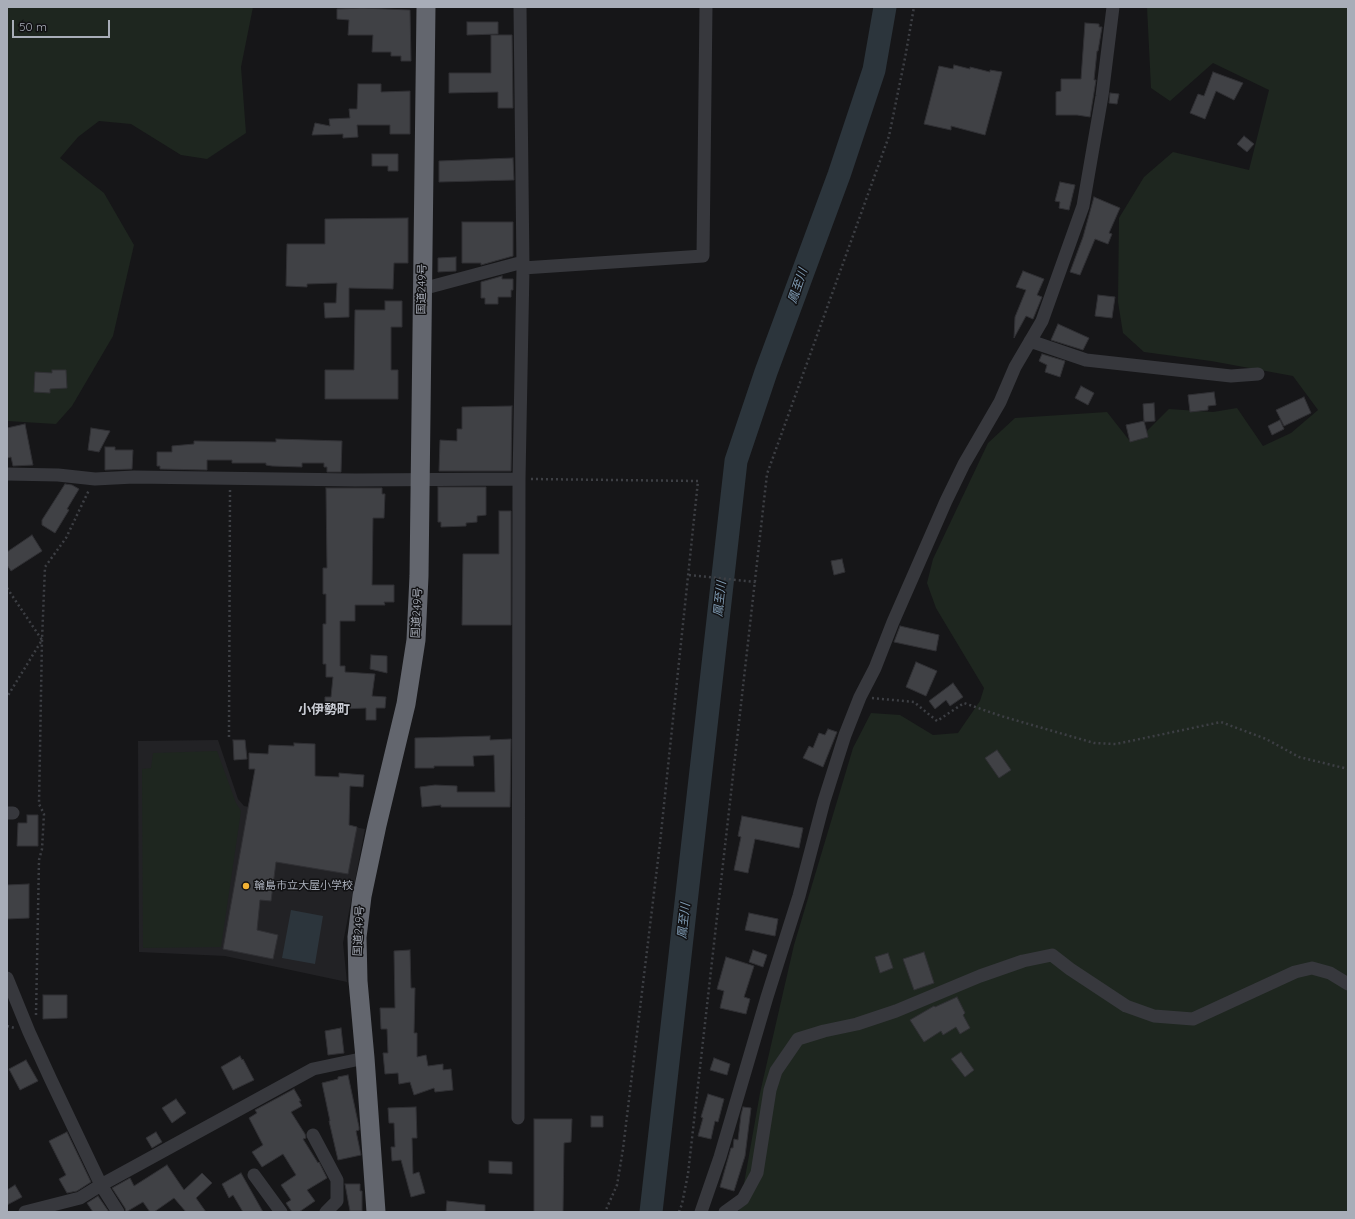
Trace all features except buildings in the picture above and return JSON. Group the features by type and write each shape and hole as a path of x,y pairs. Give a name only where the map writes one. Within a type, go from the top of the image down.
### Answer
{"highway":[{"name":"国道249号","path":"376,1212 358,981 357,937 360,903 376,825 406,704 416,640 419,576 426,7"}],"street":[{"path":"518,1118 519,479 523,265 520,7"},
{"path":"422,289 523,265 703,256 706,7"},
{"path":"701,1212 720,1157 767,997 799,896 824,802 842,742 860,697 875,668 893,622 946,501 964,464 1000,402 1016,367 1042,321 1083,206 1102,96 1113,7"},
{"path":"1030,341 1086,360 1231,376 1258,374"},
{"path":"7,474 58,475 95,479 519,479"},
{"path":"725,1212 743,1199 757,1173 772,1084 776,1071 798,1039 824,1031 857,1024 896,1011 1023,960 1052,956 1126,1006 1154,1016 1193,1019 1295,972 1312,968 1330,973 1348,984"},
{"path":"7,978 28,1032 101,1185 118,1212"},
{"path":"25,1212 80,1198 101,1185 313,1069 365,1058"},
{"path":"313,1134 337,1180 337,1201 326,1212"},
{"path":"254,1175 281,1212"}],"path":[{"path":"679,1212 688,1174 767,474 889,136 914,7"},
{"path":"229,738 230,478"},
{"path":"28,1032 36,1025 39,860 42,849 44,814 39,804 45,567 66,538 95,479"},
{"path":"519,479 698,481 659,851 623,1149 618,1184 605,1212"},
{"path":"689,575 756,582"},
{"path":"7,588 42,640"},
{"path":"7,697 42,640"},
{"path":"860,697 914,702 937,721 964,703 1001,716 1094,743 1116,744 1221,722 1266,739 1299,756 1348,770"}],"shaded area":[{"path":"7,7 253,7 241,67 246,133 207,159 181,155 131,124 99,121 78,137 60,158 104,193 134,245 113,336 72,406 56,424 7,421"},
{"path":"1147,7 1348,7 1348,1212 739,1212 760,1093 794,945 853,748 871,713 900,715 933,735 958,733 980,701 984,688 936,608 927,583 933,559 988,443 1015,418 1107,412 1129,440 1142,436 1169,409 1213,412 1237,408 1263,446 1291,433 1318,410 1293,376 1211,361 1144,352 1123,333 1118,302 1119,218 1144,177 1173,152 1249,170 1269,90 1213,63 1170,101 1151,88"},
{"name":"輪島市立大屋小学校","path":"218,740 238,799 244,806 365,829 343,943 347,982 225,956 139,952 138,741"},
{"path":"217,751 236,803 241,811 221,947 143,948 142,769 151,768 153,753"},
{"path":"291,910 323,916 315,964 282,958"}],"waterway":[{"name":"鳳至川","path":"651,1212 736,461 766,372 839,175 874,70 885,7"}],"place":[{"name":"輪島市立大屋小学校","path":"246,886"}],"district":[{"name":"小伊勢町","path":"324,710"}]}
